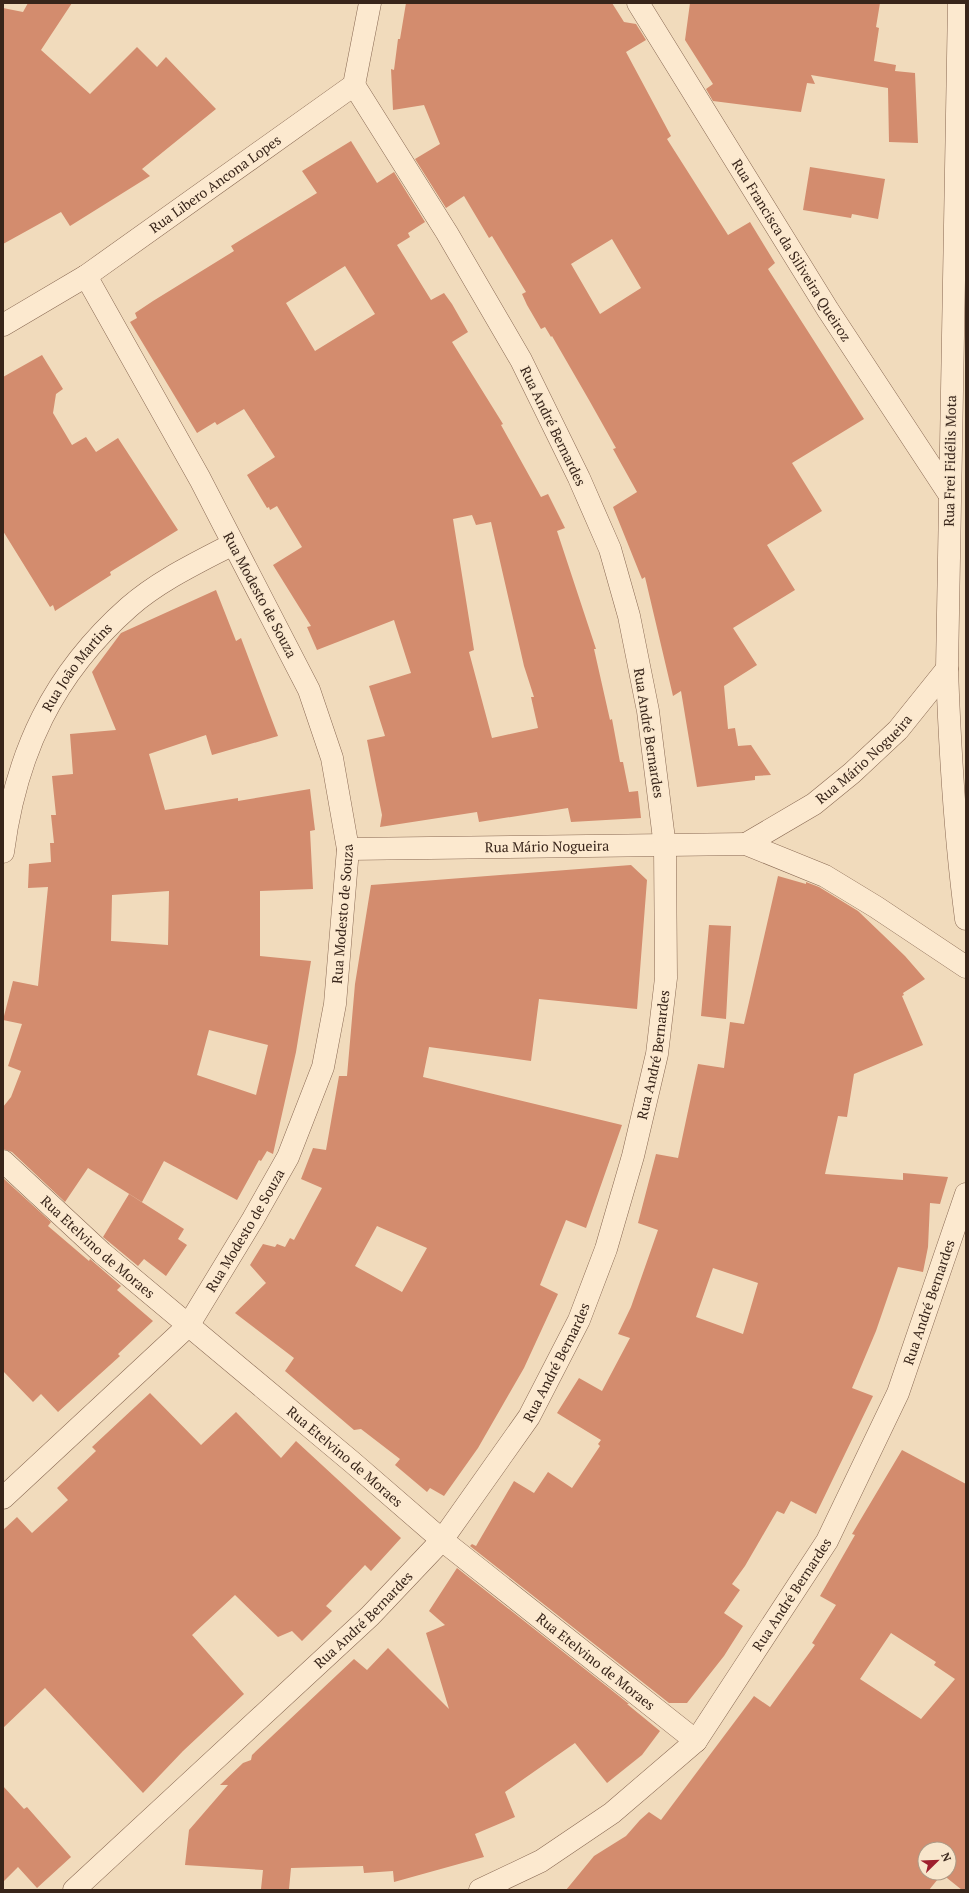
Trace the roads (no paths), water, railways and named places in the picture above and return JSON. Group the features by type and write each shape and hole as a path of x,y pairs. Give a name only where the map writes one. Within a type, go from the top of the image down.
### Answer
{"street":[{"path":"354,85 370,3"},
{"name":"Rua Francisca da Siliveira Queiroz","path":"638,3 828,310 949,494"},
{"name":"Rua Frei Fidélis Mota","path":"959,3 947,669 951,773 957,851 966,919"},
{"name":"Rua Libero Ancona Lopes","path":"3,324 86,276 354,85"},
{"name":"Rua André Bernardes","path":"74,1890 370,1616 442,1540 529,1417 579,1320 606,1249 633,1156 657,1054 666,978 665,847 648,711 628,616 610,549 579,478 521,360 447,233 354,85"},
{"name":"Rua Modesto de Souza","path":"3,1498 188,1326 253,1219 288,1157 323,1067 335,1004 348,849 332,758 309,690 200,479 86,276"},
{"name":"Rua João Martins","path":"3,852 8,817 26,751 58,687 82,655 130,606 174,575 233,544"},
{"name":"Rua Mário Nogueira","path":"746,844 814,804 852,772 898,730 947,669"},
{"name":"Rua Mário Nogueira","path":"348,849 665,847 746,844 825,876 876,907 966,967"},
{"name":"Rua Etelvino de Moraes","path":"3,1161 102,1253 352,1462 442,1540 696,1741"},
{"name":"Rua André Bernardes","path":"480,1890 541,1861 612,1813 696,1741 827,1541 898,1393 966,1194"}]}
